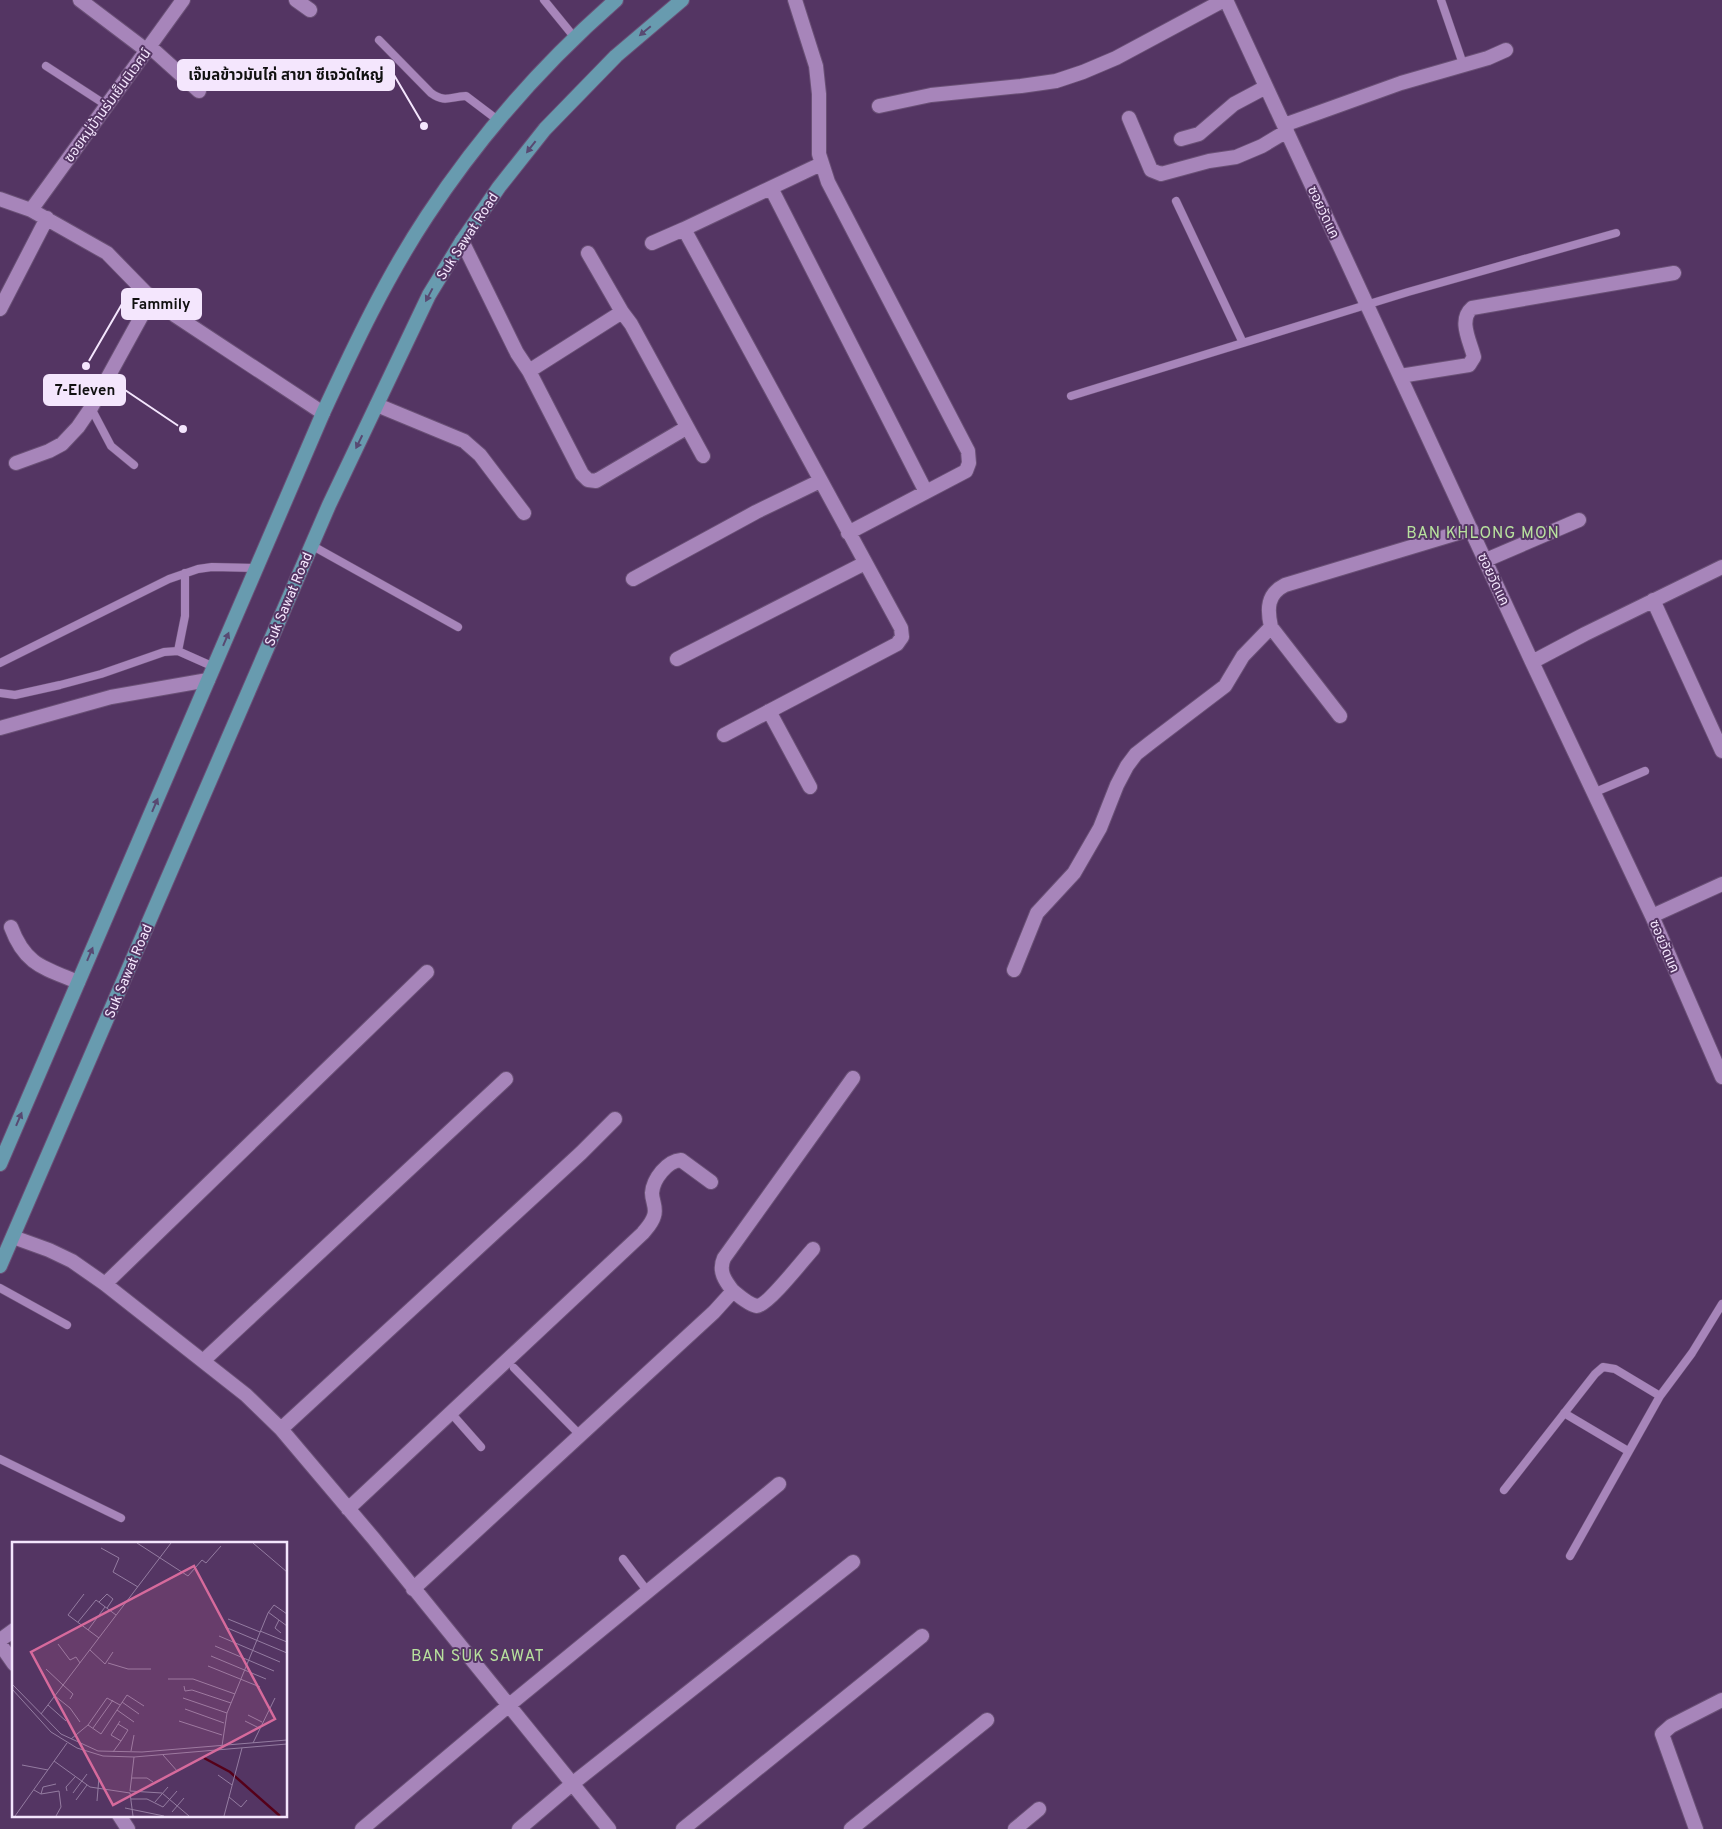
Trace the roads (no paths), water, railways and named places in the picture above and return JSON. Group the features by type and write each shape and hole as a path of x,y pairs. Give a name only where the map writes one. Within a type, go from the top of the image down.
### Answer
{"main road":[{"name":"Suk Sawat Road","path":"0,1266 312,545 429,295 462,241 499,187 545,129 616,56 682,0"},
{"path":"0,1162 323,413 353,347 386,284 427,216 478,146 528,87 611,2"}],"street":[{"path":"80,0 148,48 199,91"},
{"name":"ซอยหมู่บ้านร่มเย็นนิเวศน์","path":"31,210 183,0"},
{"path":"296,0 310,10"},
{"path":"795,0 816,66 819,94 819,154 821,164 828,182 872,268 968,451 969,463 966,471 848,533"},
{"path":"880,106 931,95 1056,81 1116,58 1225,0"},
{"name":"ซอยวัดแค","path":"1225,0 1593,793 1652,916 1722,1077"},
{"path":"1129,118 1151,170 1161,174 1209,161 1236,157 1262,146 1285,128 1361,96 1488,58 1506,50"},
{"path":"1181,139 1199,134 1234,104 1266,87"},
{"path":"652,243 821,164"},
{"path":"771,188 926,492"},
{"path":"0,199 31,210 106,252 133,281 176,316 323,413"},
{"path":"0,308 47,218"},
{"path":"684,229 901,628 902,637 897,644 724,735"},
{"path":"462,241 517,353 582,474 588,480 596,481 686,428"},
{"path":"588,253 631,324 686,428 703,456"},
{"path":"1400,376 1469,365 1474,357 1464,319 1467,312 1472,308 1674,273"},
{"path":"16,463 49,451 62,444 78,427 91,408 152,297"},
{"path":"528,371 622,312"},
{"path":"377,405 464,441 480,455 524,513"},
{"path":"633,579 756,512 820,481"},
{"path":"1486,560 1579,520"},
{"path":"1340,716 1271,627 1269,602 1273,594 1278,588 1285,585 1471,529"},
{"path":"677,659 865,563"},
{"path":"1532,662 1722,567"},
{"path":"1653,600 1722,751"},
{"path":"1014,970 1037,913 1074,873 1100,828 1117,785 1127,766 1136,754 1225,686 1243,656 1271,627"},
{"path":"0,728 111,697 211,674"},
{"path":"769,711 810,787"},
{"path":"1652,916 1722,884"},
{"path":"12,927 16,939 30,960 78,982"},
{"path":"105,1284 427,972"},
{"path":"813,1249 761,1305 751,1304 733,1291 721,1272 724,1258 853,1078"},
{"path":"203,1361 506,1079"},
{"path":"281,1429 581,1154 615,1119"},
{"path":"348,1510 643,1233 655,1215 652,1195 654,1185 670,1164 676,1160 681,1160 711,1182"},
{"path":"13,1237 49,1250 72,1261 105,1284 246,1395 281,1429 609,1829"},
{"path":"413,1589 714,1312 733,1291"},
{"path":"362,1829 508,1706 779,1484"},
{"path":"519,1829 572,1784 853,1562"},
{"path":"0,1640 12,1631"},
{"path":"683,1829 922,1636"},
{"path":"0,1644 12,1661"},
{"path":"1696,1829 1662,1734 1671,1726 1722,1700"},
{"path":"852,1829 987,1720"},
{"path":"1015,1829 1039,1809"},
{"path":"120,1816 128,1829"}],"lane":[{"path":"544,0 575,38"},
{"path":"1441,0 1463,64"},
{"path":"379,40 439,99 446,100 466,96 499,121"},
{"path":"46,66 106,106"},
{"path":"1176,201 1243,343"},
{"path":"1071,396 1434,284 1616,233"},
{"path":"91,408 111,446 134,465"},
{"path":"312,545 458,627"},
{"path":"0,663 169,579 185,573 212,567 256,568"},
{"path":"178,651 185,616 185,573"},
{"path":"0,693 15,695 60,685 100,674 164,652 178,651 211,674"},
{"path":"1593,793 1645,771"},
{"path":"0,1288 67,1325"},
{"path":"1570,1556 1660,1396 1692,1353 1722,1304"},
{"path":"1504,1490 1595,1374 1603,1367 1615,1369 1660,1396"},
{"path":"514,1368 580,1435"},
{"path":"451,1413 481,1447"},
{"path":"1564,1413 1628,1451"},
{"path":"0,1459 121,1518"},
{"path":"623,1559 648,1592"}],"place":[{"name":"เจ๊มลข้าวมันไก่ สาขา ซีเจวัดใหญ่","path":"424,126"},
{"name":"Fammily","path":"86,366"},
{"name":"7-Eleven","path":"183,429"}],"district":[{"name":"BAN KHLONG MON","path":"1483,532"},
{"name":"BAN SUK SAWAT","path":"478,1655"}]}
